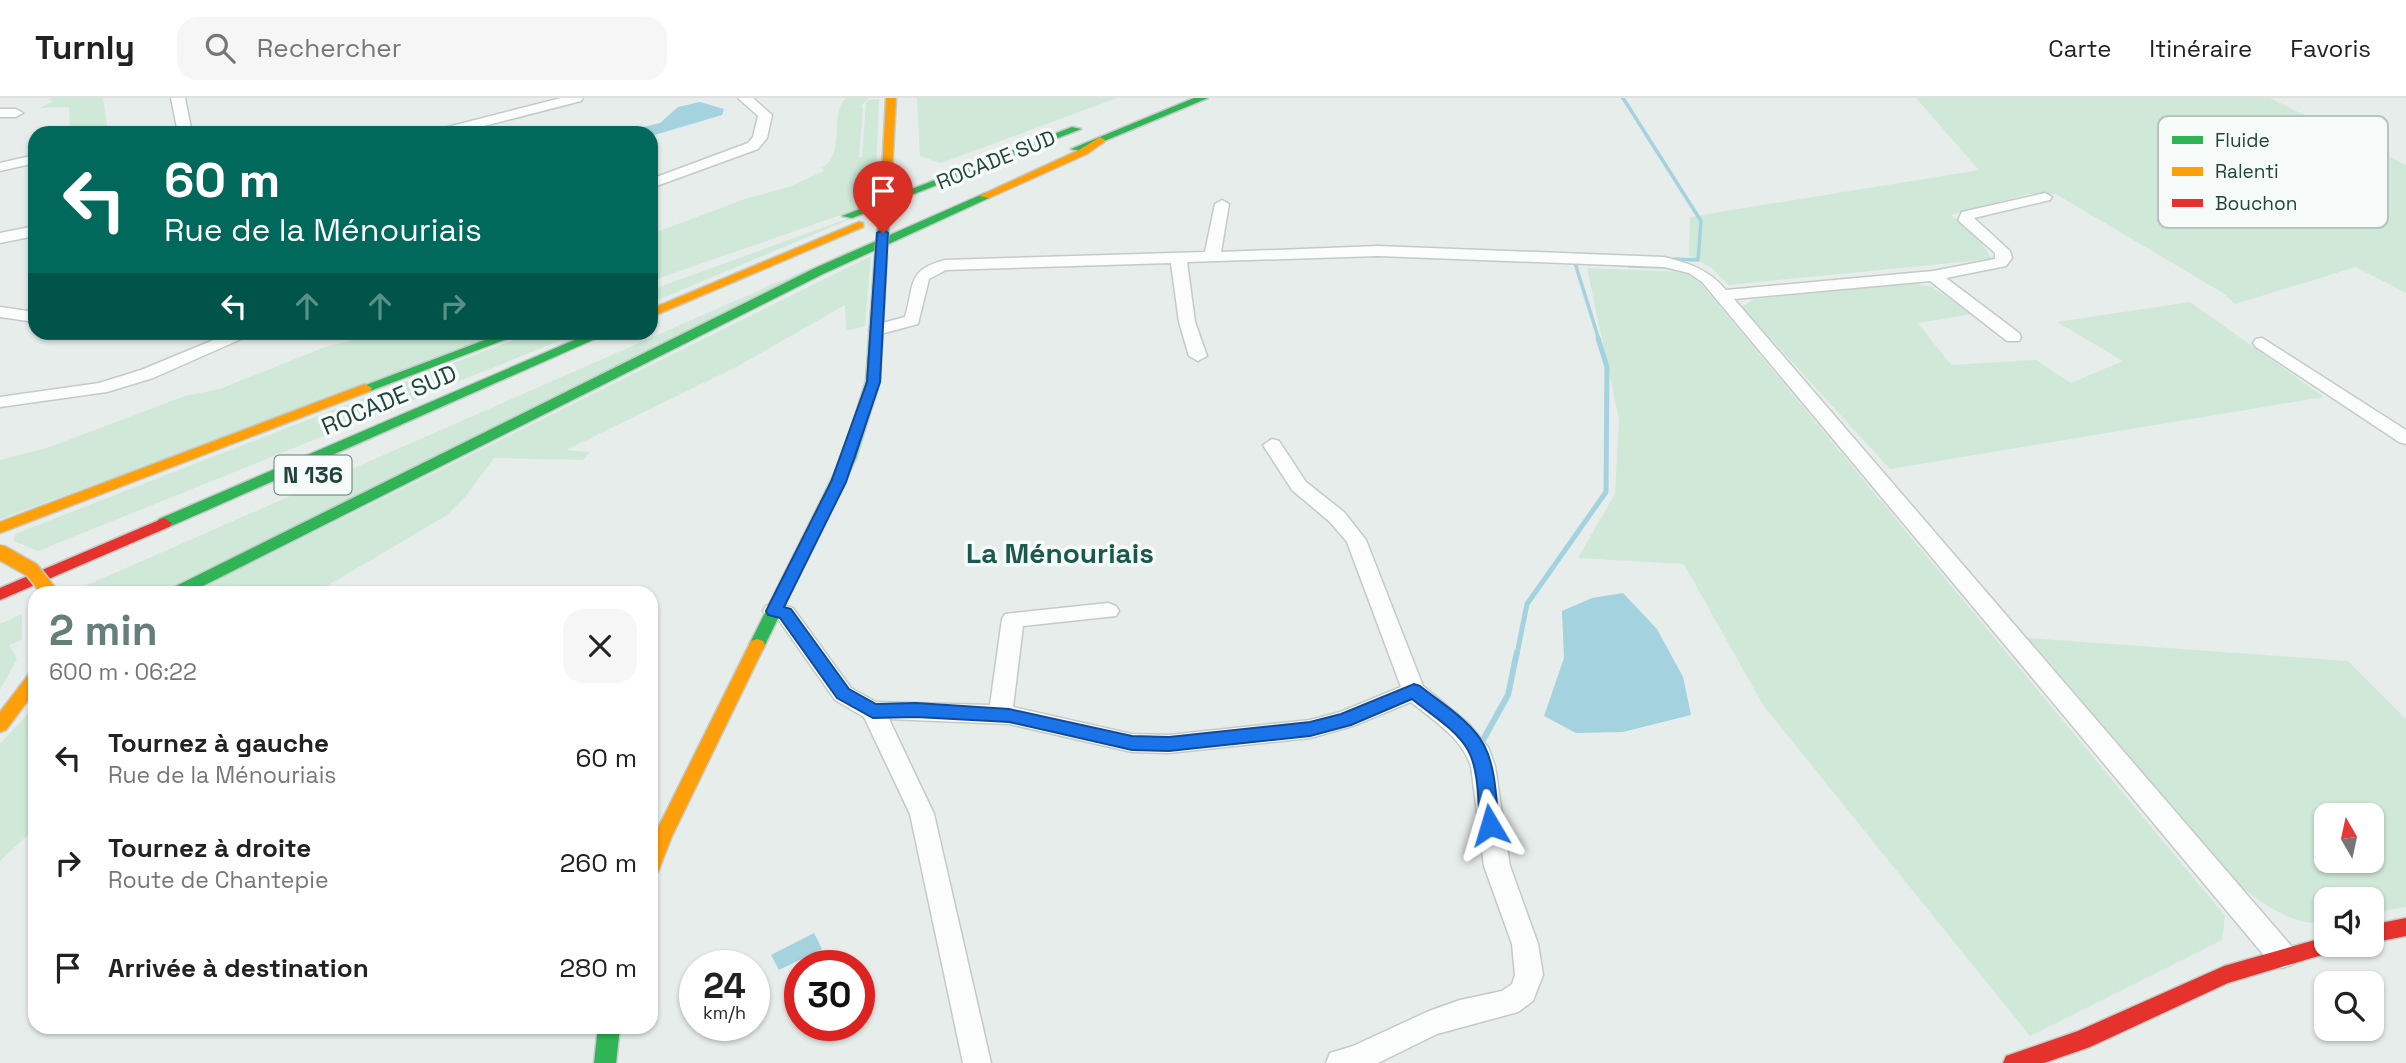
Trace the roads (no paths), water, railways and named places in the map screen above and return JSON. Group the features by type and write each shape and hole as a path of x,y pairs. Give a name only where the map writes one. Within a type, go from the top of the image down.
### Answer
{"main road":[{"path":"658,848 849,458 873,382 891,98"},
{"name":"ROCADE SUD","path":"658,310 1172,98"},
{"name":"ROCADE SUD","path":"658,325 1203,98"},
{"path":"792,236 1071,131 1132,114"},
{"path":"190,586 736,312 1083,152 1100,140"},
{"path":"0,528 311,408 497,340"},
{"name":"ROCADE SUD","path":"0,594 377,429 606,340"},
{"name":"ROCADE SUD","path":"172,537 607,340"},
{"path":"146,513 337,439 377,429"},
{"path":"0,552 32,570 46,586"},
{"path":"0,575 36,559"},
{"path":"0,725 28,688"},
{"path":"2384,931 2406,927"},
{"path":"2014,1063 2080,1040 2194,986 2282,956 2314,949"},
{"path":"605,1063 608,1034"}],"street":[{"path":"178,98 184,126"},
{"path":"468,126 576,98"},
{"path":"658,181 753,146 760,138 765,115 745,98"},
{"path":"0,113 16,113"},
{"path":"0,168 28,161"},
{"path":"0,168 28,168"},
{"path":"1721,295 1933,276 2000,263 2004,258 2001,251 1966,220 1967,215 2045,197"},
{"path":"1212,257 1222,204"},
{"path":"0,238 28,232"},
{"path":"877,330 912,320 917,308 919,281 931,268 946,265 1378,251 1664,262 1695,270 1721,295 2282,956"},
{"path":"1178,258 1187,322 1198,356"},
{"path":"1933,276 2013,337"},
{"path":"0,312 28,318"},
{"path":"0,402 102,388 148,374 230,340"},
{"path":"2262,343 2406,438"},
{"path":"1272,444 1299,486 1337,517 1356,540 1414,691 1460,729 1476,747 1483,766 1497,866 1525,944 1529,975 1523,992 1508,1003 1460,1013 1429,1024 1356,1059 1340,1063"},
{"path":"774,611 785,613 843,694 873,711 916,710 1000,715 1132,743 1169,744 1310,729 1345,720 1414,691"},
{"path":"1000,715 1013,619 1108,611"},
{"path":"873,711 922,814 977,1063"}],"water":[{"path":"700,102 724,109 722,115 658,134 658,126 647,126 660,123 678,107"},
{"path":"1623,593 1657,629 1683,677 1691,715 1623,732 1576,733 1544,716 1564,658 1562,611 1592,598"},
{"path":"814,933 822,949 784,950 784,968 779,970 771,955"}],"waterway":[{"path":"1623,98 1701,221 1698,260 1674,259"},
{"path":"1581,263 1575,263 1599,340"},
{"path":"1629,266 1669,267"},
{"path":"1517,654 1527,604 1606,492 1607,367 1598,338"},
{"path":"1483,740 1508,695 1517,652"}],"district":[{"name":"La Ménouriais","path":"1060,553"}]}
